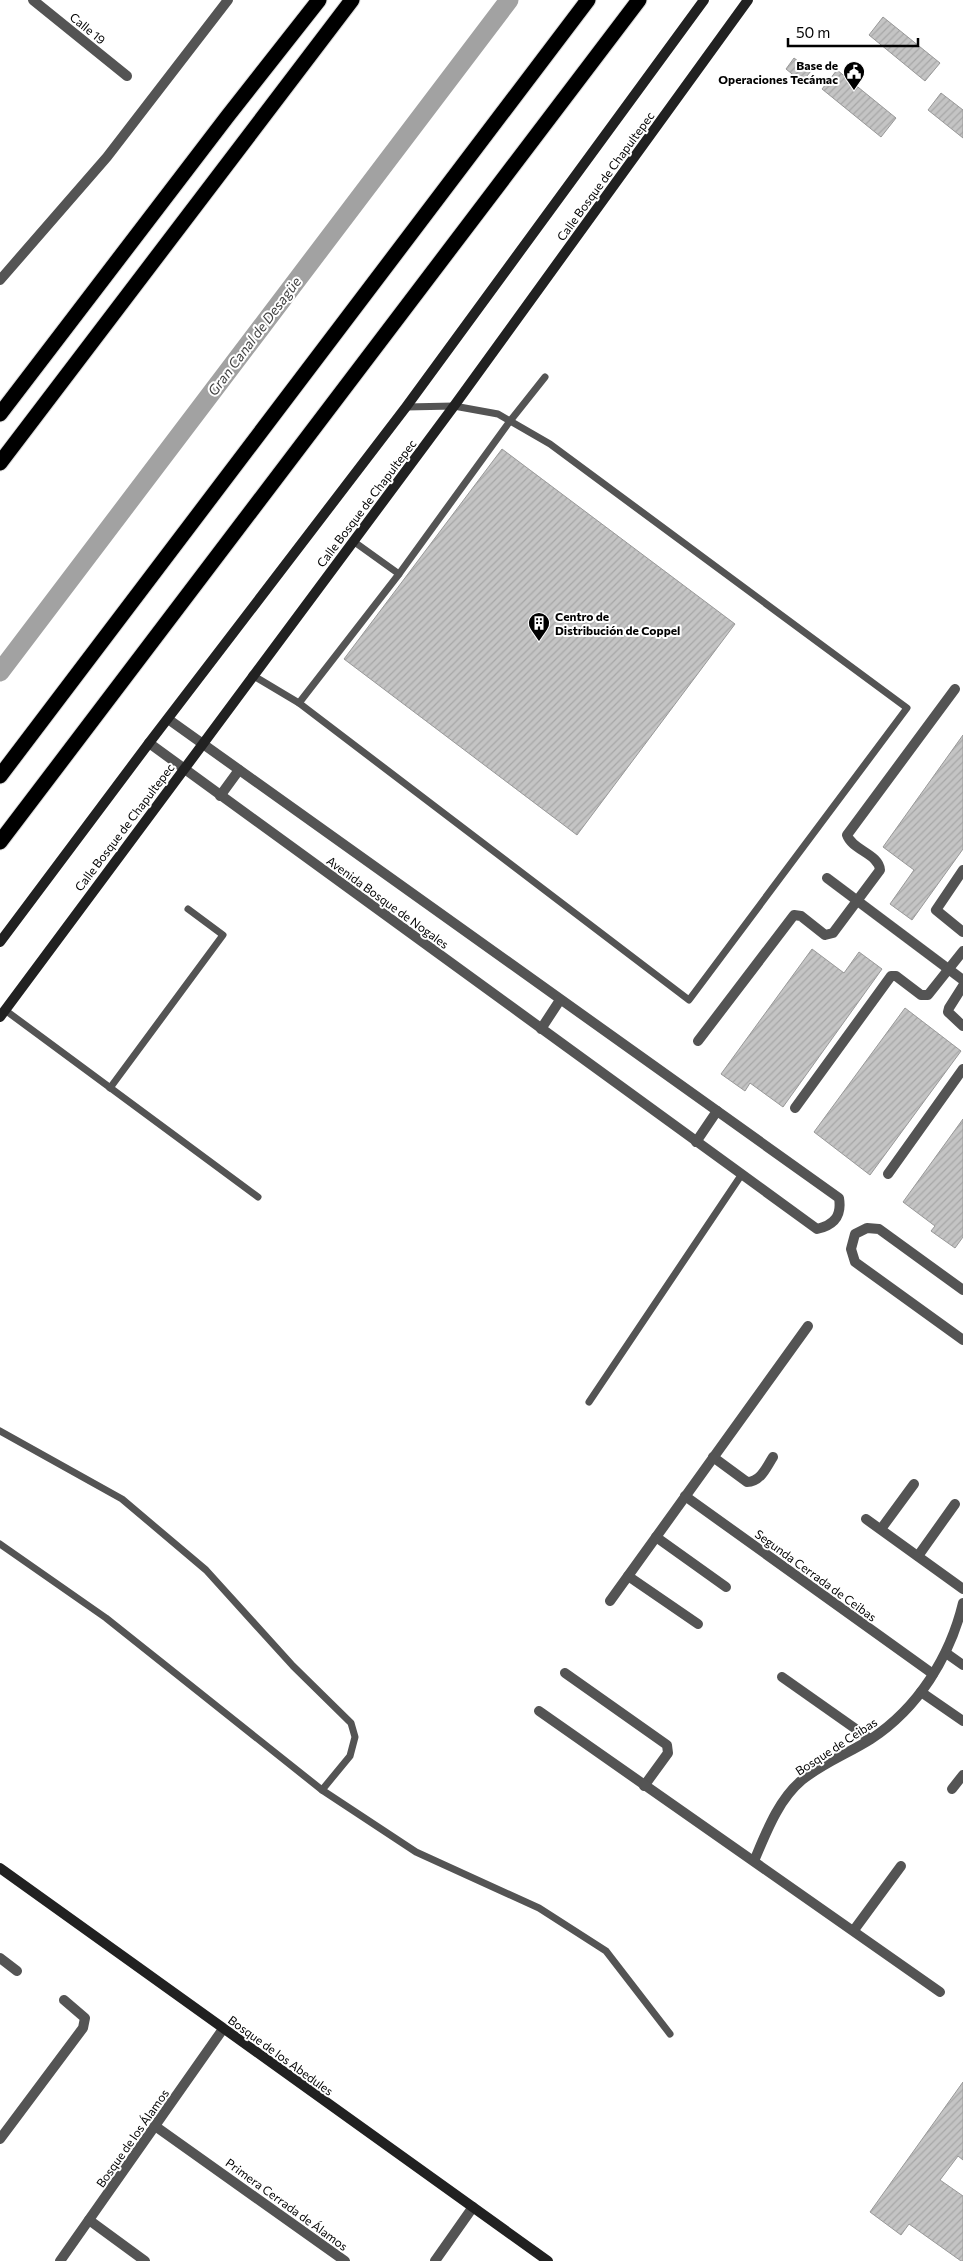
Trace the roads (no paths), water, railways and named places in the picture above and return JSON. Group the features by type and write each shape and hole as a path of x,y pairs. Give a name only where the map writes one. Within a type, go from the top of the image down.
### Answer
{"highway":[{"path":"0,414 227,116 319,0"},
{"path":"0,463 352,0"},
{"path":"0,776 588,0"},
{"path":"0,842 639,0"}],"main road":[{"name":"Calle Bosque de Chapultepec","path":"0,942 149,743 406,408 704,0"},
{"name":"Calle Bosque de Chapultepec","path":"3,1014 182,769 454,406 748,0"},
{"name":"Bosque de los Abedules","path":"0,1868 548,2261"}],"street":[{"name":"Calle 19","path":"33,0 126,76"},
{"path":"0,280 107,157 228,0"},
{"path":"698,1041 794,914 801,916 825,934 833,933 880,870 880,867 850,842 847,835 955,689"},
{"name":"Avenida Bosque de Nogales","path":"149,743 182,769 817,1229 828,1226 837,1219 841,1210 839,1198 168,719"},
{"path":"220,796 239,770"},
{"path":"963,870 936,910 963,932"},
{"path":"827,878 963,980"},
{"path":"795,1108 891,976 896,976 921,996 928,995 963,951"},
{"path":"963,986 948,1012 963,1026"},
{"path":"541,1029 560,1000"},
{"path":"888,1174 963,1069"},
{"path":"696,1142 717,1111"},
{"path":"963,1290 879,1230 867,1228 856,1234 850,1249 855,1262 963,1340"},
{"path":"610,1602 808,1326"},
{"path":"713,1457 747,1482 753,1482 758,1479 774,1456"},
{"path":"880,1529 914,1484"},
{"name":"Segunda Cerrada de Ceibas","path":"685,1496 933,1674"},
{"path":"918,1556 955,1504"},
{"path":"866,1518 963,1589"},
{"path":"656,1537 726,1587"},
{"path":"628,1576 698,1624"},
{"name":"Bosque de Ceibas","path":"754,1861 774,1814 802,1780 889,1726 921,1692 946,1653 958,1625 963,1603"},
{"path":"946,1653 963,1665"},
{"path":"565,1673 667,1745 668,1754 644,1786"},
{"path":"782,1677 870,1739"},
{"path":"921,1692 963,1721"},
{"path":"539,1711 940,1992"},
{"path":"952,1789 963,1775"},
{"path":"854,1930 901,1866"},
{"path":"0,1958 17,1971"},
{"path":"0,2139 83,2028 85,2018 64,2000"},
{"name":"Bosque de los Álamos","path":"60,2261 223,2029"},
{"name":"Primera Cerrada de Álamos","path":"155,2126 345,2261"},
{"path":"435,2261 473,2208"},
{"path":"89,2220 144,2260"}],"lane":[{"path":"299,703 399,574 510,421 545,377"},
{"path":"252,675 299,703 689,1000 907,708 550,444 498,414 454,406 406,408"},
{"path":"353,541 399,574"},
{"path":"110,1088 223,935 188,909"},
{"path":"3,1014 110,1088 258,1197"},
{"path":"588,1402 742,1174"},
{"path":"0,1431 122,1499 206,1570 293,1666 351,1723 354,1737 350,1756 322,1790"},
{"path":"0,1544 106,1618 322,1790 416,1852 539,1908 606,1951 670,2034"}],"waterway":[{"name":"Gran Canal de Desagüe","path":"0,672 509,0"}],"place":[{"name":"Base de Operaciones Tecámac","path":"854,91"},
{"name":"Centro de Distribución de Coppel","path":"539,642"}]}
